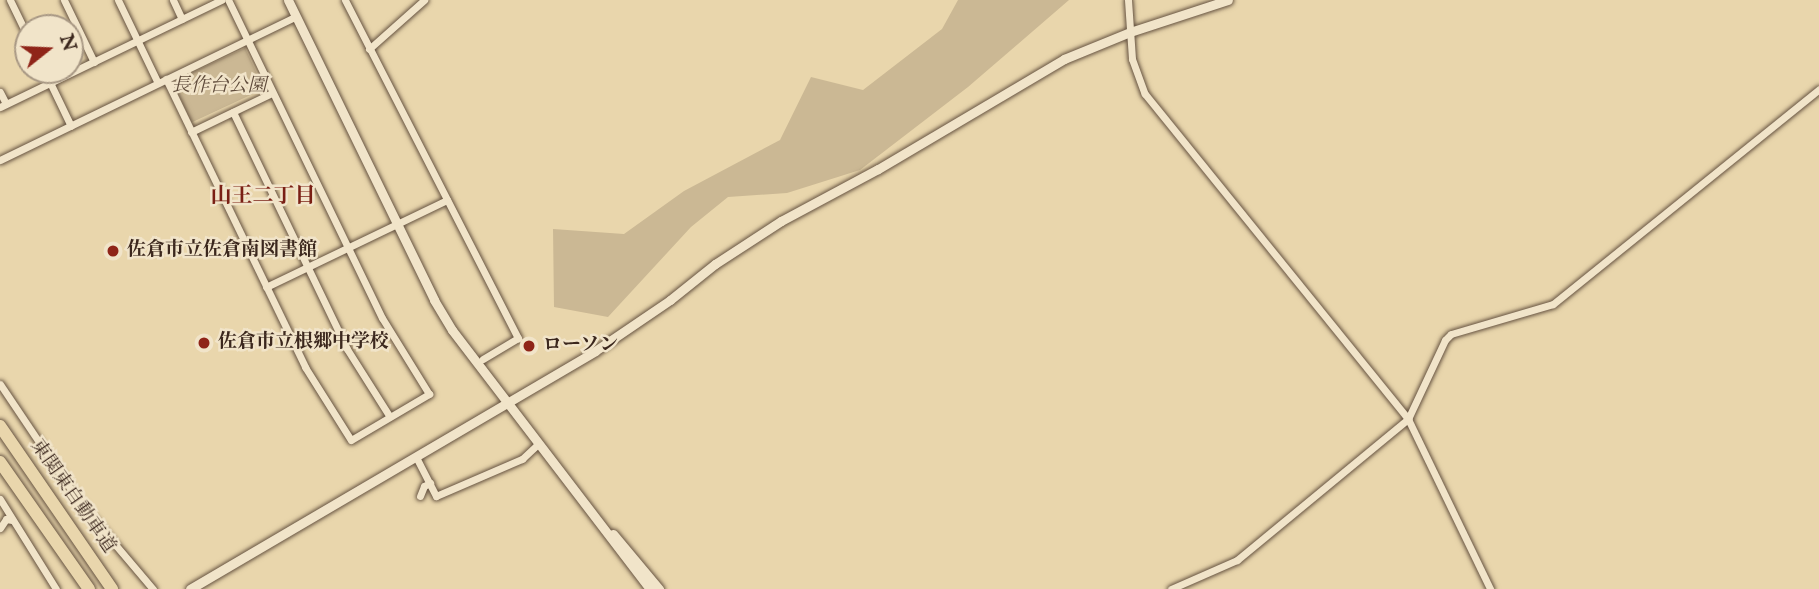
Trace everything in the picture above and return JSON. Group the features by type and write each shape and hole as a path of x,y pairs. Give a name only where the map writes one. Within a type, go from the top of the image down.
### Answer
{"highway":[{"name":"東関東自動車道","path":"0,426 112,589"},
{"name":"東関東自動車道","path":"0,462 89,589"}],"street":[{"path":"64,0 94,62"},
{"path":"118,0 191,132 305,367 351,440 429,394 382,318 228,0"},
{"path":"173,0 182,19"},
{"path":"84,67 221,0"},
{"path":"288,0 452,330 650,589"},
{"path":"345,0 517,338 483,359"},
{"path":"369,49 424,0"},
{"path":"1128,0 1130,32 1139,81 1153,106 1408,419 1490,589"},
{"path":"190,589 507,404 630,328 715,264 781,221 878,169 1064,59 1130,32 1228,0"},
{"path":"0,160 296,16"},
{"path":"0,92 3,106 48,84"},
{"path":"50,84 71,125"},
{"path":"1171,589 1237,560 1408,419 1445,340 1451,334 1553,304 1819,89"},
{"path":"191,132 272,93"},
{"path":"233,112 347,349 390,417"},
{"path":"267,287 447,200"},
{"path":"0,384 80,503 153,589"},
{"path":"416,457 436,496 522,459 538,443"},
{"path":"420,496 424,486 430,483"},
{"path":"0,499 56,589"},
{"path":"0,528 6,519 12,520"},
{"path":"606,528 622,542 659,589"}],"green space":[{"path":"958,0 1069,0 968,87 860,170 787,193 728,197 691,227 608,317 554,307 553,229 624,234 684,191 780,140 811,77 863,90 942,29"},
{"name":"長作台公園","path":"245,48 264,89 192,123 172,82"}],"place":[{"name":"佐倉市立佐倉南図書館","path":"113,251"},
{"name":"佐倉市立根郷中学校","path":"204,343"},
{"name":"ローソン","path":"529,346"}],"district":[{"name":"山王二丁目","path":"263,197"}]}
